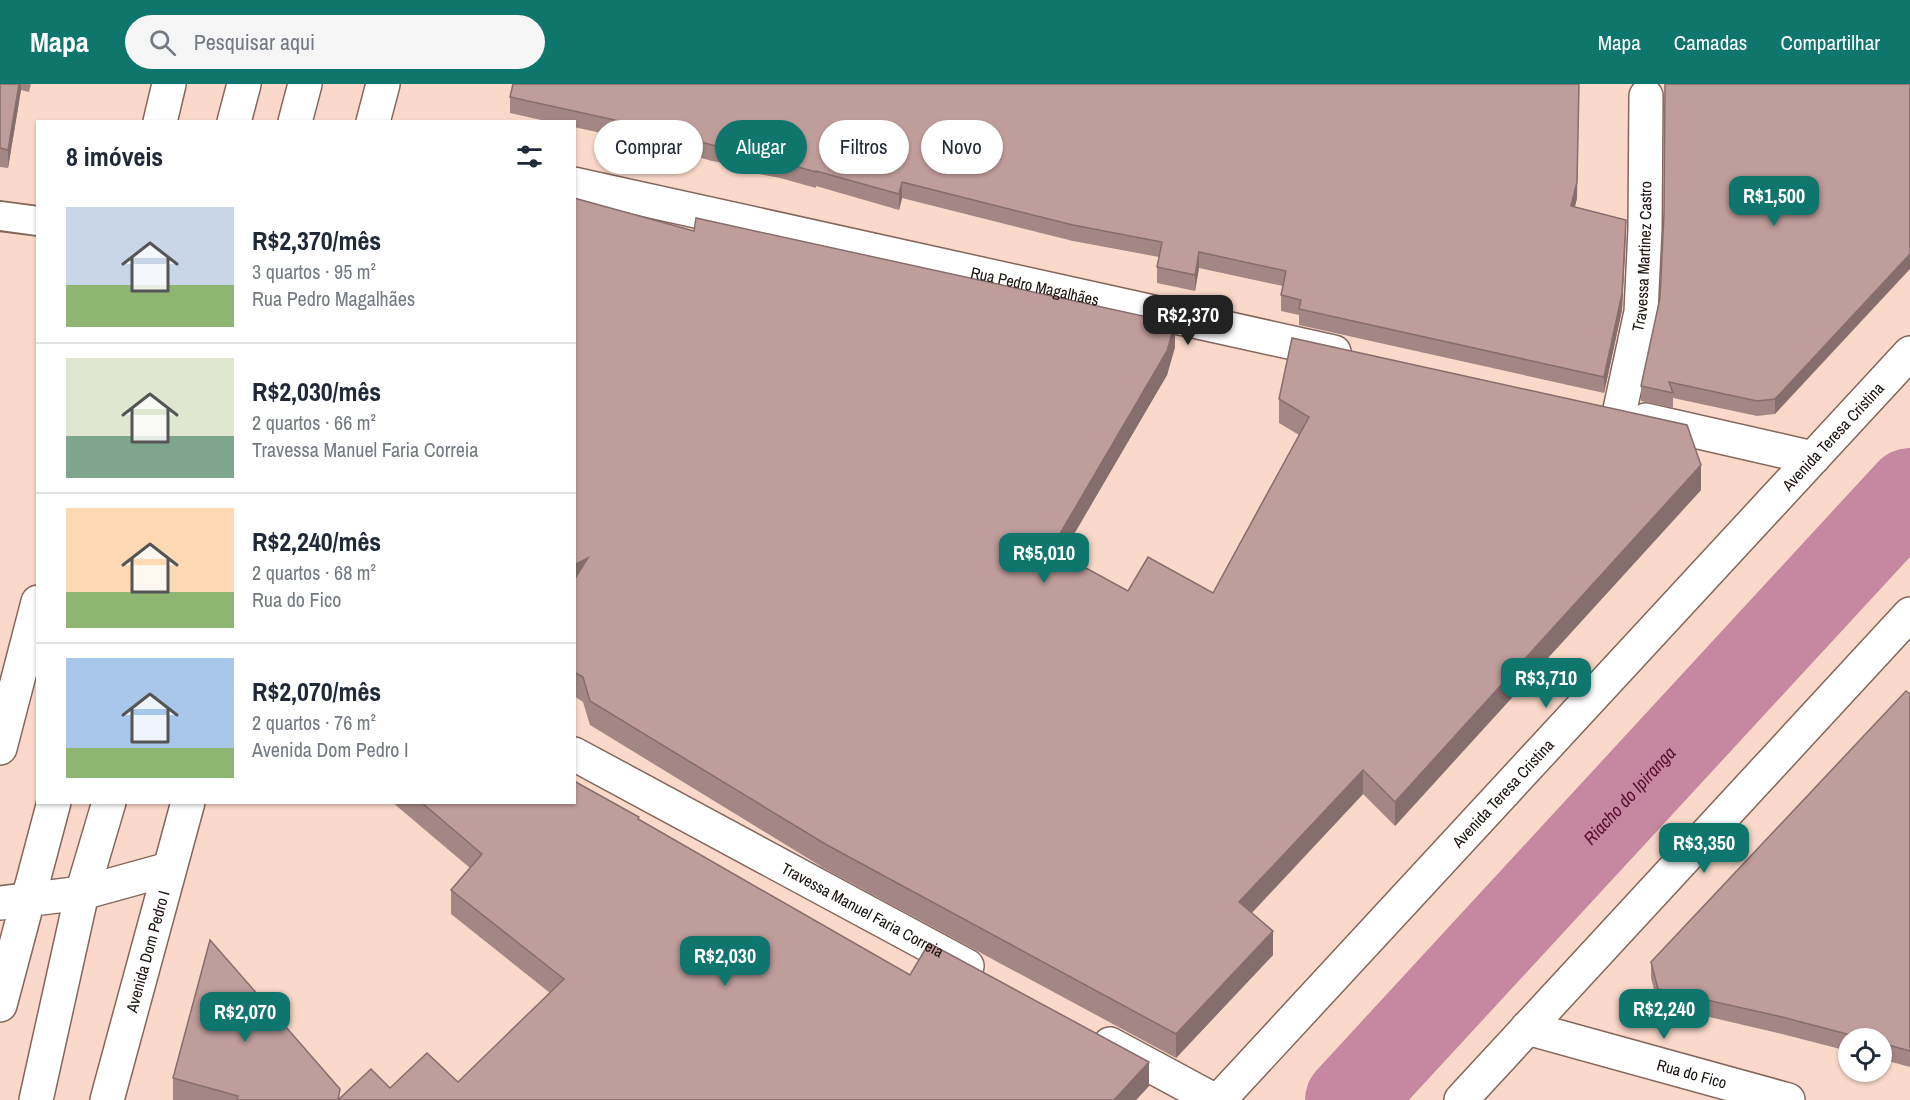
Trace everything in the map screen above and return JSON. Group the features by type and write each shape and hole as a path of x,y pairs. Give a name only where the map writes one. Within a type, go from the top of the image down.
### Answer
{"main road":[{"path":"160,120 168,84"},
{"path":"235,120 244,84"},
{"path":"296,120 305,84"},
{"path":"374,120 383,84"},
{"name":"Travessa Martinez Castro","path":"1646,96 1645,229 1641,312 1607,412 1813,458"},
{"name":"Rua Pedro Magalhães","path":"576,184 1363,358"},
{"name":"Avenida Teresa Cristina","path":"1219,1100 1910,352"},
{"path":"0,748 36,610"},
{"path":"1461,1100 1910,615"},
{"name":"Travessa Manuel Faria Correia","path":"576,755 994,981"},
{"path":"0,1005 15,902 53,804"},
{"path":"36,1100 82,893 108,804"},
{"name":"Avenida Dom Pedro I","path":"107,1100 187,804"},
{"path":"15,902 82,893 169,869"},
{"name":"Rua do Fico","path":"1527,1028 1788,1100"},
{"path":"1088,1032 1214,1100"}],"lane":[{"path":"0,216 36,221"}],"building":[{"path":"0,84 19,84 8,150 0,148"},
{"path":"513,84 1579,84 1577,182 1571,206 1626,220 1622,294 1604,377 1299,309 1301,300 1281,295 1286,271 1199,252 1195,275 1157,267 1162,242 1073,225 902,182 899,194 827,174 909,174 909,120 819,120 819,172 816,172 807,170 807,120 715,120 715,146 703,142 703,120 615,120 510,97"},
{"path":"1665,84 1910,84 1910,254 1775,399 1757,401 1669,382 1673,393 1641,386 1660,298 1664,214"},
{"path":"576,199 694,231 696,218 1175,323 1167,351 1051,549 1128,591 1148,557 1213,593 1309,417 1279,399 1292,338 1687,425 1701,465 1395,802 1363,770 1239,902 1273,931 1176,1034 827,845 590,701 583,677 576,673 576,577 588,558 576,564"},
{"path":"1906,691 1910,694 1910,1051 1892,1046 1892,1028 1838,1028 1838,1032 1658,989 1651,962"},
{"path":"576,782 910,975 929,943 1149,1062 1114,1100 338,1100 371,1069 390,1088 427,1053 458,1082 564,979 451,890 482,854 423,804 576,804"},
{"path":"210,940 340,1089 338,1100 237,1100 238,1096 173,1078"}],"waterway":[{"name":"Riacho do Ipiranga","path":"1349,1100 1910,492"}]}
